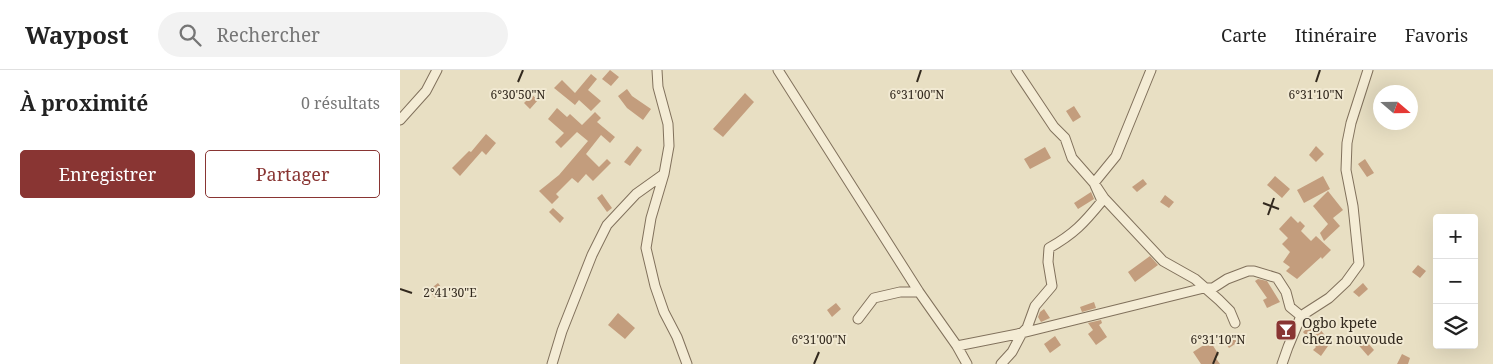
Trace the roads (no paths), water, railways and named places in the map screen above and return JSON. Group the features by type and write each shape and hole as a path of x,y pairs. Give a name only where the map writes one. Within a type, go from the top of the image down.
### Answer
{"street":[{"path":"400,120 426,91 437,70"},
{"path":"657,70 658,87 668,124 669,146 664,174 651,218 646,248 655,286 664,312 677,337 687,364"},
{"path":"1016,70 1054,127 1064,138 1072,158 1094,183 1104,198 1163,261 1194,279 1230,311 1236,323"},
{"path":"1094,183 1116,156 1151,70"},
{"path":"1282,364 1301,316 1329,298 1346,282 1359,264 1353,206 1346,170 1347,143 1351,123 1368,70"},
{"path":"780,71 919,292 957,346 967,364"},
{"path":"552,364 562,331 592,255 607,225 636,194 664,174"},
{"path":"1001,364 1012,352 1022,333 1027,328 1034,306 1052,286 1048,262 1049,248 1073,234 1085,223 1102,201 1094,183"},
{"path":"957,346 1022,333 1204,288 1213,288 1227,279 1248,271 1277,278 1286,292 1290,307 1301,316"},
{"path":"858,319 874,298 900,292 919,292"}],"place":[{"name":"Ogbo kpete chez nouvoude","path":"1286,330"}]}
